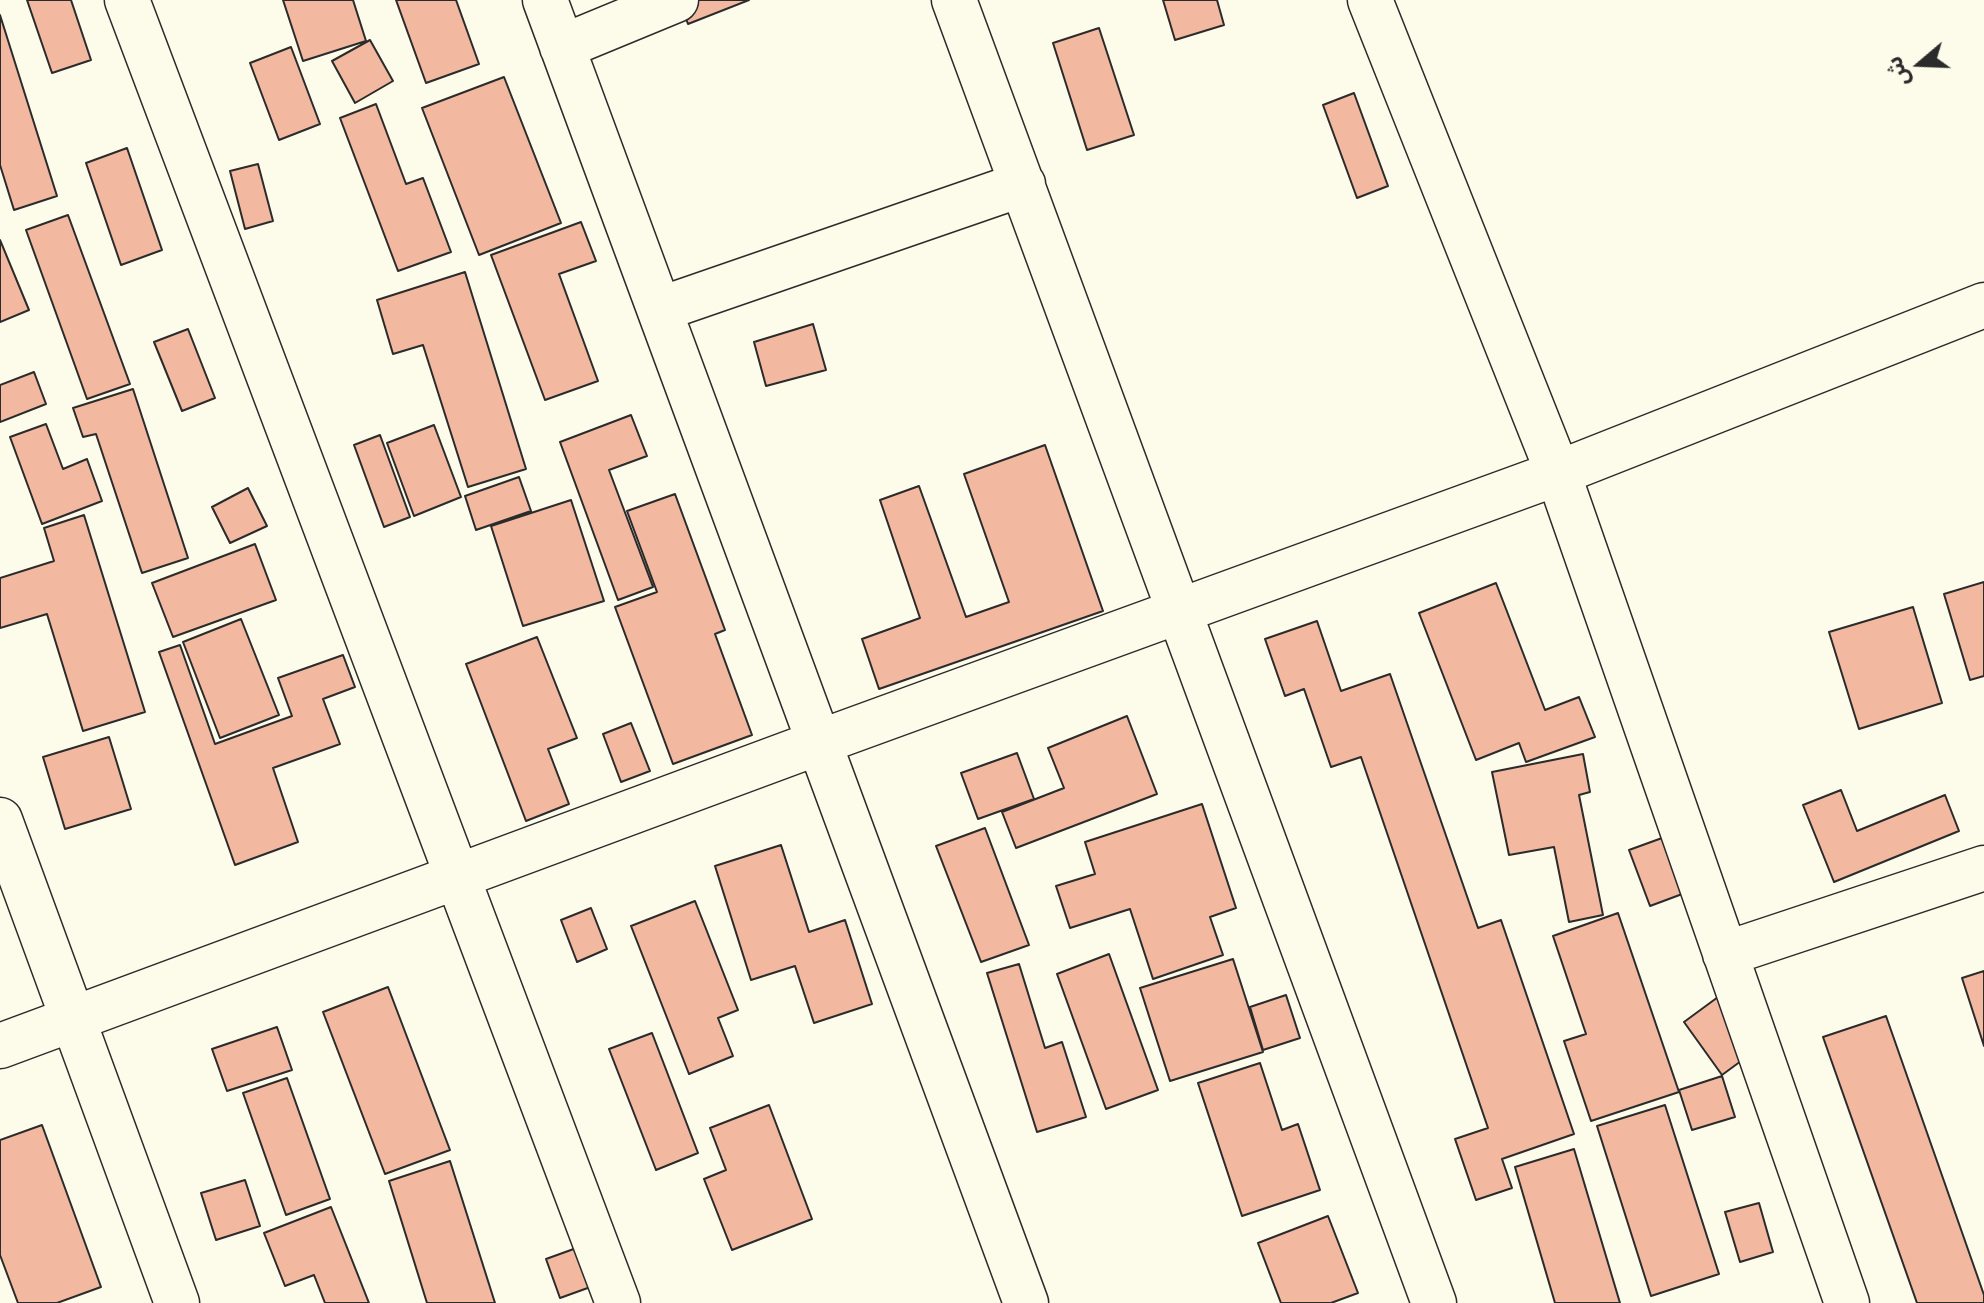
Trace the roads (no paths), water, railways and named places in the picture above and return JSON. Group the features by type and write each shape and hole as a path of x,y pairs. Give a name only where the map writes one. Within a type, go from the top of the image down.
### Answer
{"street":[{"path":"127,0 618,1303"},
{"path":"545,0 820,742 1016,1300"},
{"path":"562,47 676,0"},
{"path":"954,0 1434,1303"},
{"path":"1370,0 1558,473 1847,1303"},
{"path":"661,309 1023,184"},
{"path":"0,1046 1558,473 1984,305"},
{"path":"0,820 177,1303"},
{"path":"1725,954 1984,868"}]}
